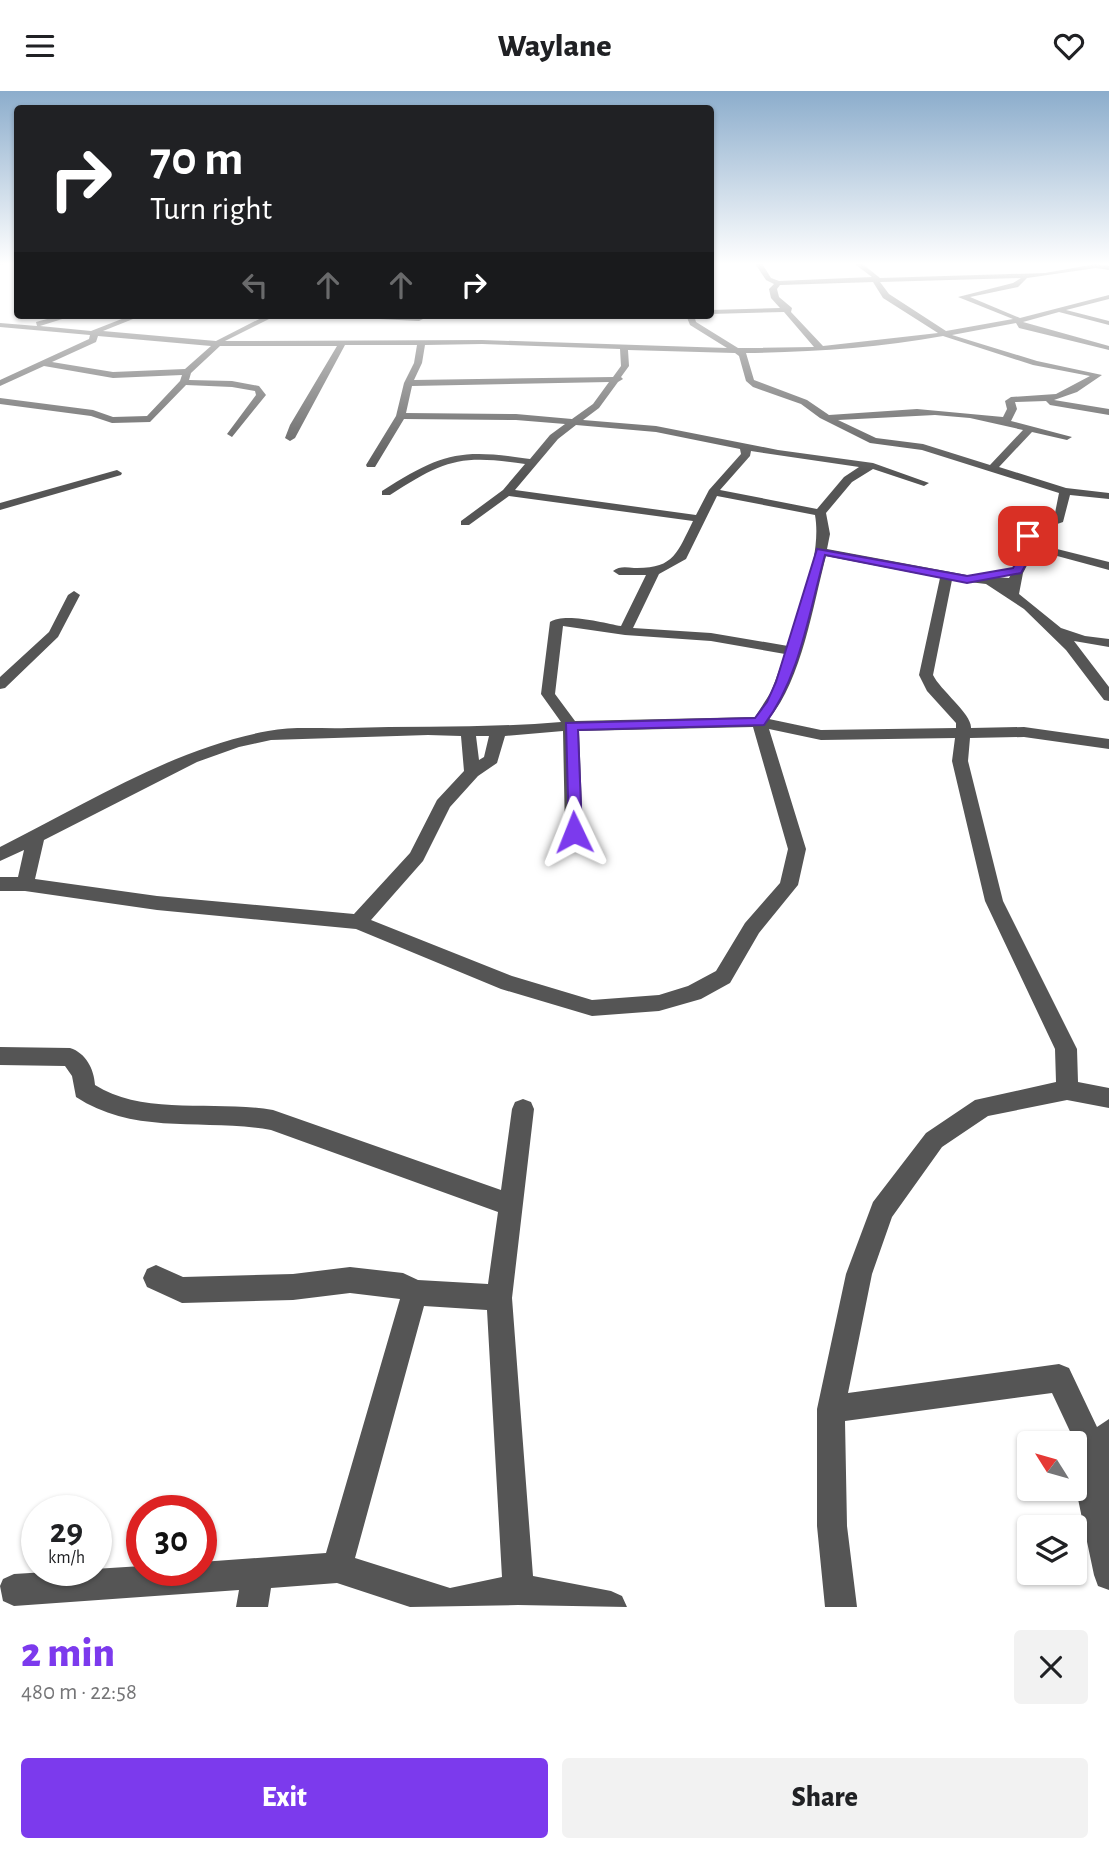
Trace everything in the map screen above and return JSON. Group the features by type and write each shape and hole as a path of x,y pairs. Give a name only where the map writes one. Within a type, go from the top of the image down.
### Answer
{"street":[{"path":"2,380 46,364 93,340 94,333 219,344 390,344 421,343 502,333"},
{"path":"0,401 93,413 112,420 153,418 186,377 219,344 240,333"},
{"path":"390,344 403,333"},
{"path":"568,333 624,348 734,351 821,349 955,333"},
{"path":"707,333 743,355 750,381 755,385 804,403 874,441 923,447 1065,491 1109,496"},
{"path":"808,333 821,349"},
{"path":"1045,333 1109,348"},
{"path":"949,334 953,339 1024,360 1109,378"},
{"path":"290,438 342,343"},
{"path":"371,465 401,416 408,383 418,363 421,343"},
{"path":"465,523 507,492 554,437 596,406 619,380 625,366 624,348"},
{"path":"46,364 113,375 186,377 259,389 261,395 258,402 232,434"},
{"path":"1042,400 1069,394 1098,375"},
{"path":"408,383 619,380"},
{"path":"997,421 1007,420 1012,409 1010,401 1014,398 1042,400 1109,412"},
{"path":"828,418 875,413 971,415 1028,431 1067,437"},
{"path":"401,416 516,417 578,421 687,434 746,447 873,466 924,483"},
{"path":"991,470 1028,431"},
{"path":"873,466 869,464 877,456 874,441"},
{"path":"620,571 654,572 680,559 713,492 746,454 746,447"},
{"path":"386,493 433,462 450,456 482,454 531,461"},
{"path":"820,513 839,493 849,475 873,466"},
{"path":"0,507 117,473"},
{"path":"1032,545 1028,536 1036,528 1059,520 1065,491"},
{"path":"507,492 702,519"},
{"path":"713,492 820,513"},
{"path":"759,722 774,703 792,651 821,551 824,534 820,513"},
{"path":"1032,545 1105,564"},
{"path":"1016,596 1015,576 1032,545"},
{"path":"821,551 992,583 1016,596 1078,644 1109,697"},
{"path":"625,631 654,572"},
{"path":"947,575 926,675 932,688 964,722 960,761 994,901 1066,1049 1067,1090"},
{"path":"967,579 1015,576"},
{"path":"992,583 1015,576"},
{"path":"0,685 52,640 68,614 74,594"},
{"path":"574,832 571,726 548,694 557,622 584,623 625,631 711,637 792,651"},
{"path":"1078,644 1109,643"},
{"path":"0,884 25,884 157,903 358,922 508,983 592,1008 659,1003 694,993 723,977 752,928 789,885 797,849 759,722"},
{"path":"0,855 122,796 191,758 235,743 271,736 498,732 571,726 759,722 821,735 1024,732 1109,744"},
{"path":"468,731 472,772"},
{"path":"358,922 416,857 443,804 472,772 491,759 498,732"},
{"path":"25,884 36,836"},
{"path":"0,1056 70,1057 83,1073 83,1090 95,1101 160,1114 200,1113 280,1119 296,1130 511,1205"},
{"path":"841,1607 832,1527 831,1409 859,1274 882,1210 934,1140 984,1107 1067,1090 1109,1098"},
{"path":"518,1589 499,1299 523,1109"},
{"path":"156,1278 182,1290 293,1287 350,1280 403,1286 415,1293 499,1299"},
{"path":"337,1567 415,1293"},
{"path":"831,1409 1059,1378 1103,1444 1093,1499 1109,1575"},
{"path":"14,1590 337,1567 450,1604 518,1589 611,1607"},
{"path":"253,1607 258,1574"}],"route":[{"path":"574,832 571,726 759,722 774,703 783,682 821,551 967,579 1017,570 1032,545 1028,536"}]}
